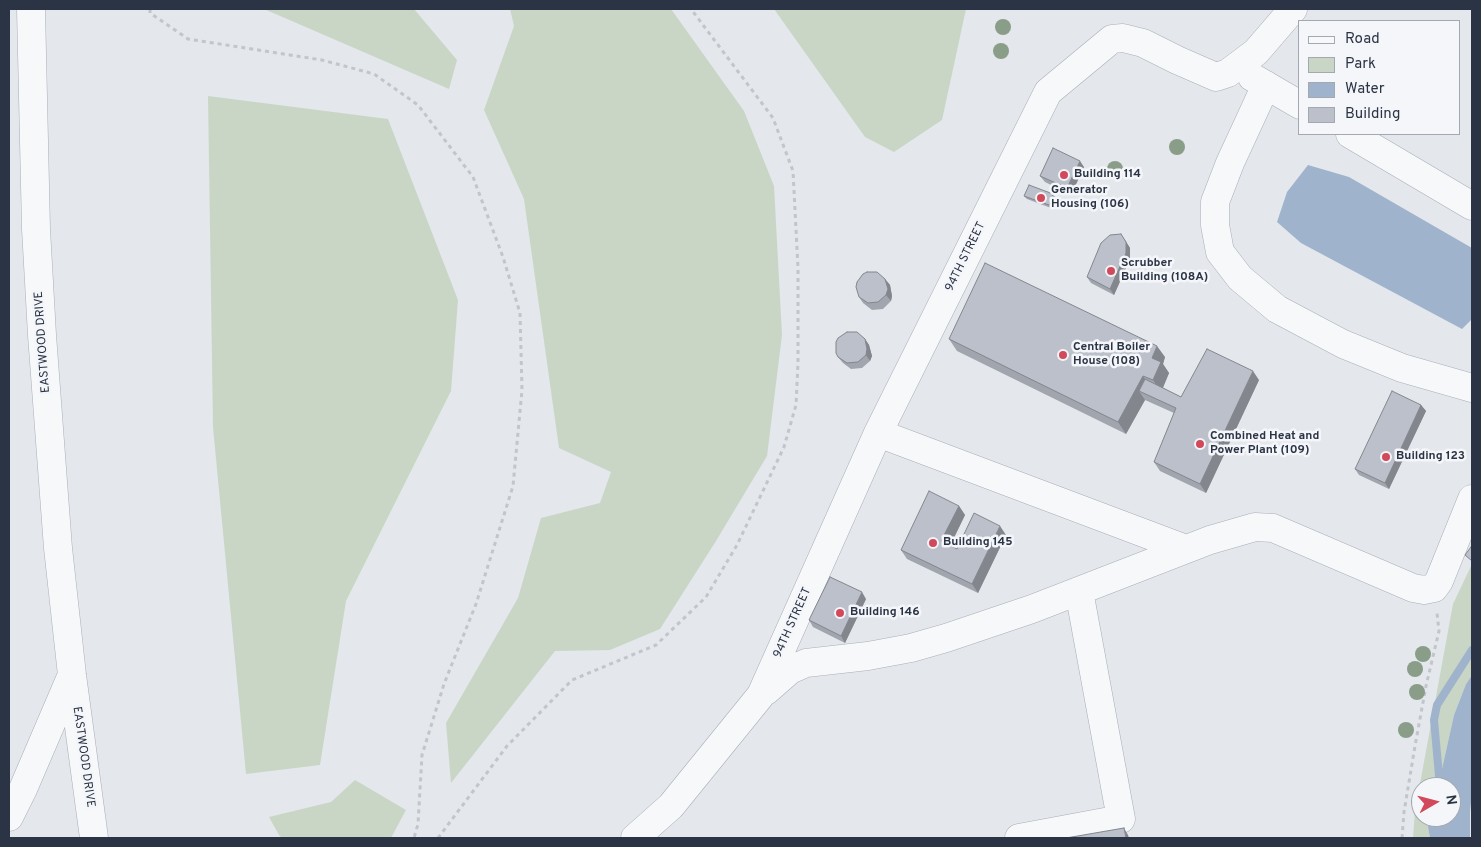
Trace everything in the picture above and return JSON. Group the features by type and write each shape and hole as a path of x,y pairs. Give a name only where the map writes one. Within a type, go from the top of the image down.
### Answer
{"street":[{"name":"EASTWOOD DRIVE","path":"31,9 36,229 58,548 72,675 94,838"},
{"name":"94TH STREET","path":"760,695 878,433 1048,92 1112,39 1122,38 1143,43 1216,77 1228,73 1256,52 1293,9"},
{"path":"1235,67 1298,104"},
{"path":"1266,85 1230,162 1215,202 1215,225 1220,252 1240,278 1277,309 1343,344 1402,368 1472,388"},
{"path":"1352,135 1472,206"},
{"path":"878,433 1186,550"},
{"path":"1434,588 1439,581 1472,498"},
{"name":"94TH STREET","path":"635,838 671,806 760,695 790,670 806,663 868,656 912,648 946,638 1032,609 1210,540 1255,527 1273,528 1413,588 1424,590 1434,588"},
{"path":"1019,838 1121,820 1079,591"},
{"name":"EASTWOOD DRIVE","path":"9,818 72,675"}],"path":[{"path":"150,9 150,13 188,39 322,60 374,74 418,105 473,177 503,257 520,313 522,390 513,486 476,604 444,684 422,755 418,824 414,838"},
{"path":"438,838 508,746 572,680 656,645 706,598 737,545 784,447 796,405 798,362 798,268 793,171 773,118 691,9"},
{"path":"1402,838 1404,812 1415,746 1439,631 1434,588"}],"green space":[{"path":"264,9 414,9 457,60 449,89"},
{"path":"510,9 671,9 744,111 774,186 782,335 767,456 660,629 610,650 555,651 451,783 446,723 518,598 541,518 600,503 611,472 559,448 524,199 484,110 514,26"},
{"path":"774,9 966,9 942,120 894,152 865,137"},
{"path":"208,96 388,119 458,300 451,391 346,601 320,765 246,774 213,427"},
{"path":"1472,564 1472,675 1466,684 1454,715 1440,777 1421,777 1453,604"},
{"path":"355,780 406,810 391,838 282,838 279,835 269,817 331,802"},
{"path":"1414,827 1428,827 1430,838 1413,838"}],"water":[{"path":"1308,165 1349,177 1472,248 1472,319 1462,329 1301,243 1277,222 1287,192"},
{"path":"1472,675 1470,838 1430,838 1428,827 1461,827 1461,777 1440,777 1454,715 1466,684"}],"building":[{"name":"Building 114","path":"1053,148 1080,161 1067,188 1040,176"},
{"name":"Generator Housing (106)","path":"1029,185 1053,194 1049,205 1024,196"},
{"name":"Scrubber Building (108A)","path":"1121,234 1126,242 1126,253 1110,289 1087,277 1101,243 1110,235"},
{"name":"Central Boiler House (108)","path":"985,263 1157,346 1152,358 1161,362 1153,380 1143,376 1118,422 949,339"},
{"path":"867,272 877,272 885,279 888,289 886,295 878,302 868,303 859,297 856,287 857,282"},
{"path":"847,332 857,332 865,339 866,355 858,362 847,363 838,357 836,353 838,338"},
{"name":"Combined Heat and Power Plant (109)","path":"1207,349 1253,371 1200,484 1154,462 1176,408 1139,391 1145,379 1181,397"},
{"name":"Building 123","path":"1392,391 1421,405 1385,483 1355,469"},
{"name":"Building 145","path":"929,491 959,506 941,541 957,549 974,513 1000,526 972,584 901,550"},
{"path":"1472,548 1472,561 1465,555"},
{"name":"Building 146","path":"830,577 862,592 841,636 809,620"},
{"path":"1124,828 1126,838 1066,838"}],"waterway":[{"path":"1439,777 1434,720 1437,705 1472,650"}],"place":[{"name":"Building 114","path":"1064,175"},
{"name":"Generator Housing (106)","path":"1041,198"},
{"name":"Scrubber Building (108A)","path":"1111,271"},
{"name":"Central Boiler House (108)","path":"1063,355"},
{"name":"Combined Heat and Power Plant (109)","path":"1200,444"},
{"name":"Building 123","path":"1386,457"},
{"name":"Building 145","path":"933,543"},
{"name":"Building 146","path":"840,613"}]}
